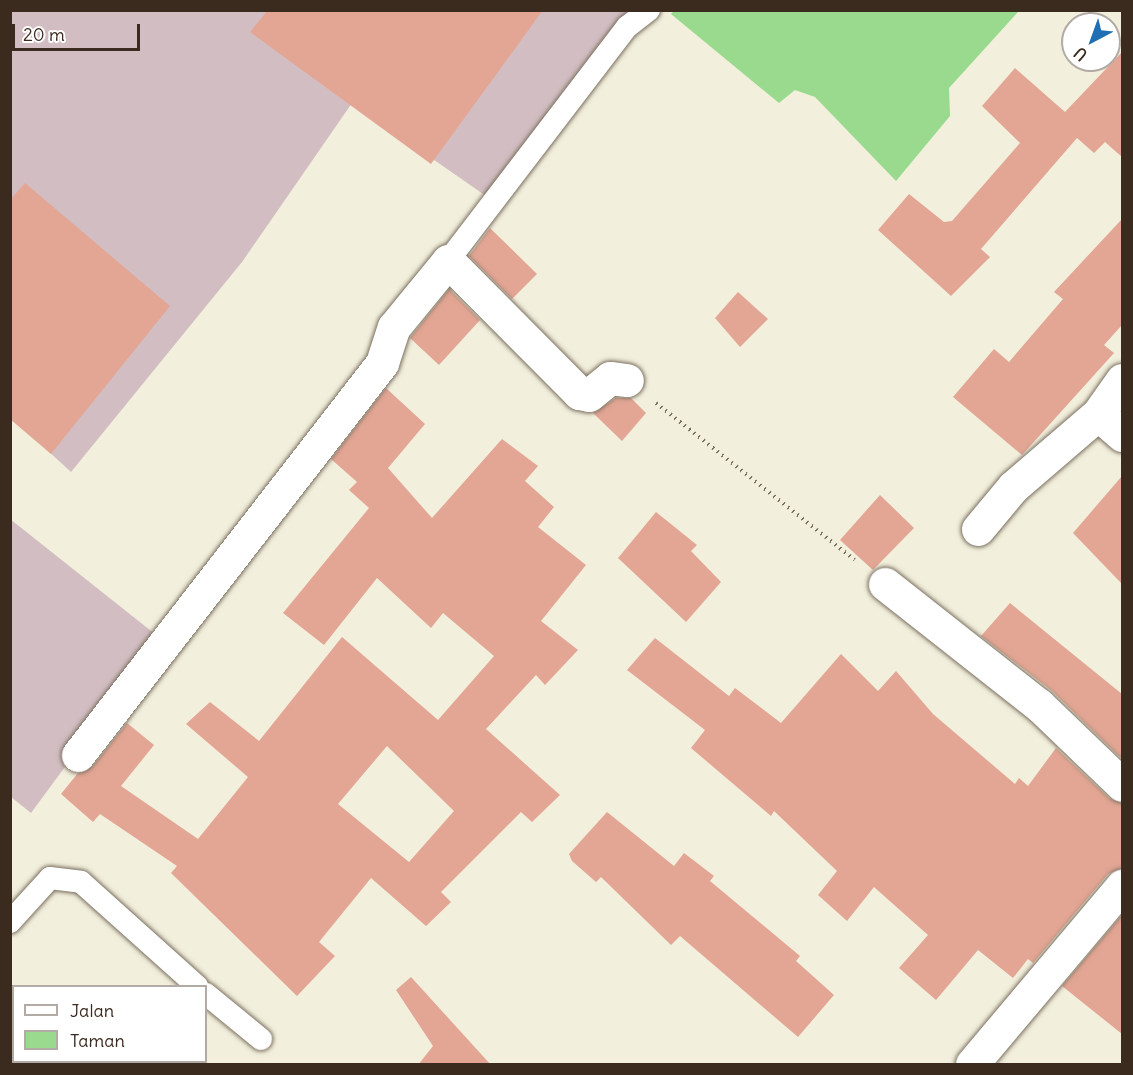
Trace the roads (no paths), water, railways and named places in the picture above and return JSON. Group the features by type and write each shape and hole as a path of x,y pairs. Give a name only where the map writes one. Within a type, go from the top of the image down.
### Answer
{"street":[{"path":"78,755 382,363 394,327 448,261 579,393 590,395 610,378 627,380"},
{"path":"978,530 1013,487 1098,414 1122,380"},
{"path":"1098,414 1122,435"},
{"path":"885,584 1039,705 1122,785"},
{"path":"972,1065 1122,886"}],"lane":[{"path":"448,261 627,27 649,10"},
{"path":"10,922 50,878 81,882 195,985"},
{"path":"207,995 261,1039"}]}
